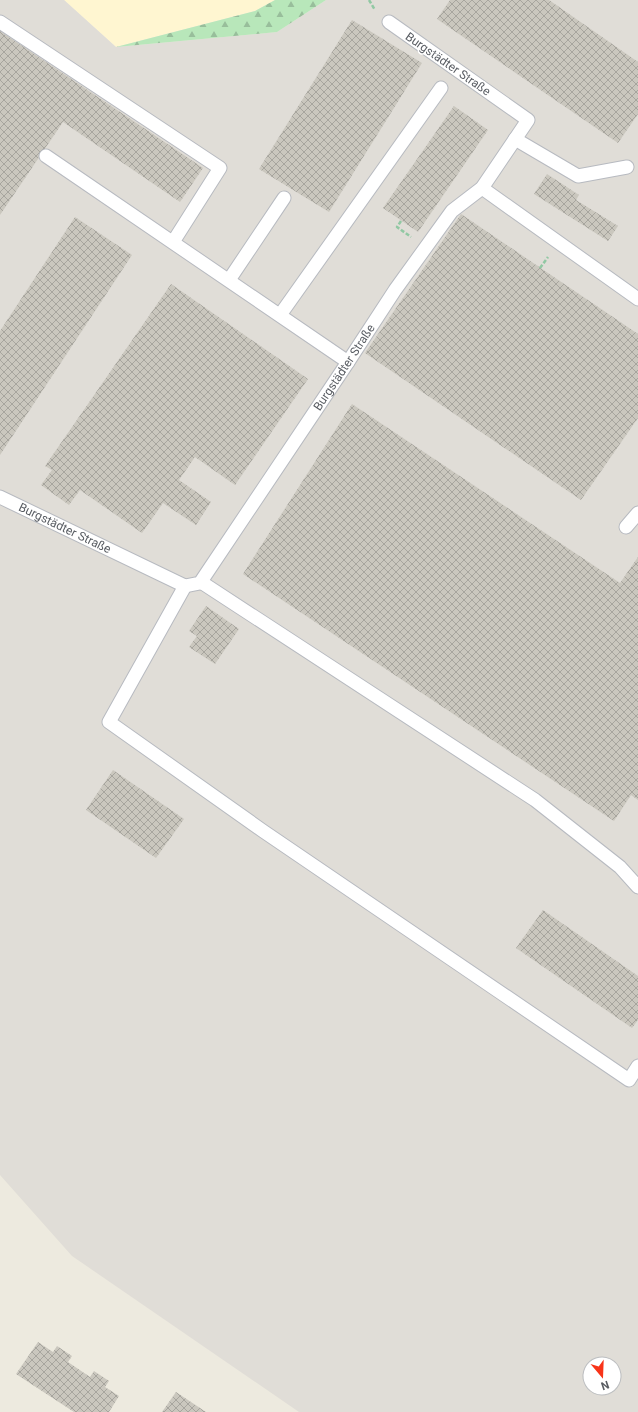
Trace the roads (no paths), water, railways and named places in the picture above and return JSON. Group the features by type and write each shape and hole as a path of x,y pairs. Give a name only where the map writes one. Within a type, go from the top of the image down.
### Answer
{"lane":[{"path":"0,22 220,168 173,242"},
{"name":"Burgstädter Straße","path":"201,582 395,290 452,211 482,188 528,120 389,22"},
{"path":"280,315 441,88"},
{"path":"515,139 578,176 627,167"},
{"path":"46,156 348,362"},
{"path":"482,188 638,299"},
{"path":"228,280 284,198"},
{"name":"Burgstädter Straße","path":"0,497 185,586"},
{"path":"626,528 638,513"},
{"path":"638,887 620,867 535,800 201,582 185,586 109,722 263,831 629,1080 638,1066"}]}
